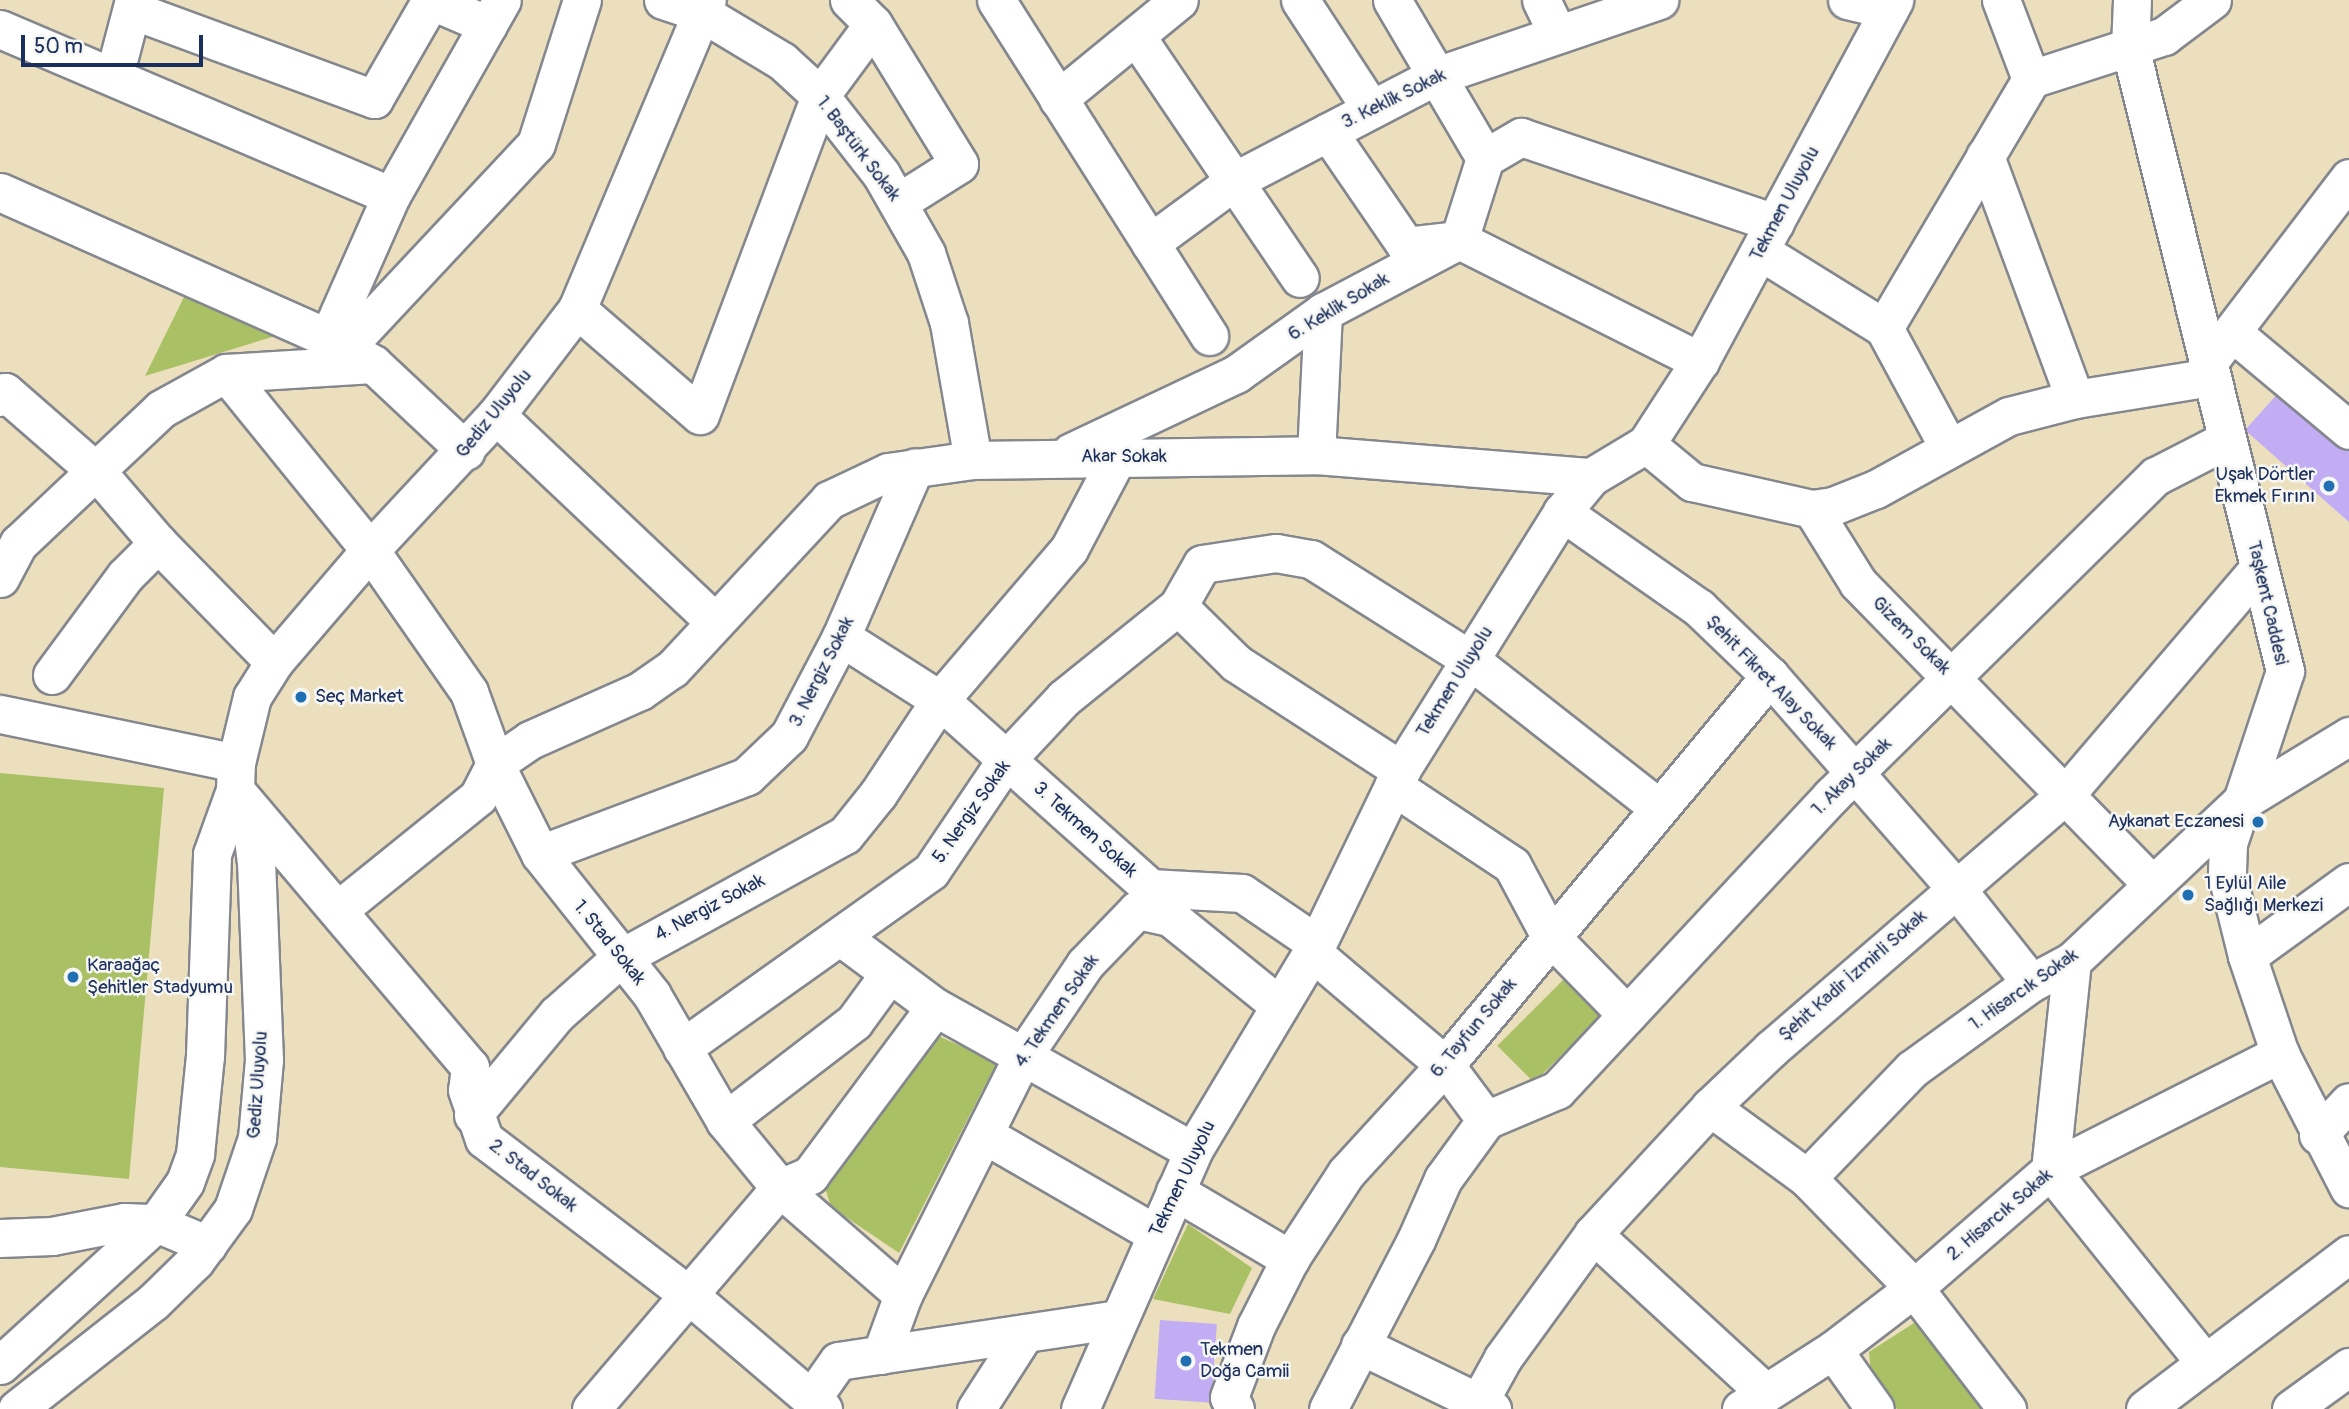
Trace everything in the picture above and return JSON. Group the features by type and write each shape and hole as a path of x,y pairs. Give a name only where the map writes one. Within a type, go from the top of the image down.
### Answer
{"street":[{"path":"114,76 133,5 374,99 431,0 495,13 391,196 348,350"},
{"path":"0,578 10,542 98,472 161,409 226,373 348,350 536,144 582,0"},
{"name":"1. Baştürk Sokak","path":"663,0 704,7 782,61 820,96 899,202 926,253 948,323 973,460"},
{"path":"996,0 1209,336"},
{"path":"1300,0 1371,110"},
{"path":"1392,0 1485,158"},
{"name":"3. Keklik Sokak","path":"1150,243 1234,181 1549,16 1659,0"},
{"path":"1847,0 1891,5"},
{"path":"2001,0 2031,79"},
{"name":"Taşkent Caddesi","path":"2132,0 2130,47 2285,671 2228,843 2227,876 2247,956 2280,1054 2318,1135 2349,1188"},
{"path":"1884,328 2031,79 2164,36 2212,0"},
{"path":"1058,99 1136,36 1167,4"},
{"name":"Tekmen Uluyolu","path":"1080,1409 1193,1151 1314,948 1397,778 1562,512 1591,477 1646,444 1700,361 1891,5"},
{"name":"Gediz Uluyolu","path":"0,1365 156,1223 185,1182 195,1154 205,1056 212,854 236,776 253,697 274,662 370,550 466,450 578,309 704,7"},
{"path":"578,309 700,415 820,96 861,12"},
{"path":"861,12 959,164 899,202"},
{"path":"0,29 391,196"},
{"path":"1136,36 1300,278"},
{"path":"1328,132 1406,246 1459,240 1700,361"},
{"path":"1459,240 1485,158 1521,137 1767,237 1884,328 1949,448"},
{"path":"1985,156 2075,399"},
{"path":"1646,444 1692,482 1812,509 1833,506 1876,489 2009,416 2209,371 2232,332 2349,178"},
{"path":"4,203 348,350 466,450"},
{"name":"6. Keklik Sokak","path":"1058,457 1236,374 1323,312 1459,240"},
{"path":"1317,455 1323,312"},
{"path":"2232,332 2343,411"},
{"name":"1. Stad Sokak","path":"226,373 370,550 469,692 495,764 540,854 619,959 652,995 725,1121 780,1188 903,1295"},
{"path":"0,397 5,392 98,472 158,543 274,662"},
{"path":"496,415 715,622"},
{"name":"1. Akay Sokak","path":"1486,1120 1557,1090 1856,773 2156,476 2226,440"},
{"name":"Akar Sokak","path":"495,764 530,740 640,691 672,669 830,500 864,482 915,467 973,460 1058,457 1317,455 1591,477"},
{"name":"4. Nergiz Sokak","path":"473,1115 557,1014 619,959 845,835 878,794 940,700 1069,549 1117,458"},
{"name":"3. Nergiz Sokak","path":"540,854 747,776 789,736 841,637 915,467"},
{"name":"Gizem Sokak","path":"1812,509 1858,583 1954,678 2151,883"},
{"name":"Şehit Fikret Alay Sokak","path":"1562,512 1699,608 1770,676 1955,887 2031,983"},
{"path":"52,676 125,576 158,543"},
{"path":"1627,1015 1550,936 1512,865 1397,778 1236,663 1178,606 1202,564 1276,553 1311,559 1469,659 1658,807"},
{"name":"Şehit Kadir İzmirli Sokak","path":"1482,1406 1503,1357 1593,1234 1710,1107 1955,887 2066,793 2259,568"},
{"name":"5. Nergiz Sokak","path":"682,1048 931,871 1006,760 1064,698 1178,606"},
{"name":"3. Tekmen Sokak","path":"841,637 940,700 1150,888 1242,893 1314,948 1445,1065 1486,1120"},
{"name":"6. Tayfun Sokak","path":"1235,1409 1229,1397 1256,1326 1290,1259 1346,1173 1445,1065 1550,936 1770,676"},
{"path":"0,714 236,776"},
{"name":"1. Hisarcık Sokak","path":"1807,1178 1912,1069 2031,983 2072,961 2151,883 2241,802 2349,736"},
{"path":"338,909 478,797 495,764"},
{"name":"Gediz Uluyolu","path":"16,1409 153,1302 208,1245 233,1209 257,1138 264,1060 256,863 251,830 236,776"},
{"name":"2. Stad Sokak","path":"236,776 338,909 470,1067 467,1090 473,1115 484,1139 690,1295 817,1403"},
{"path":"2247,956 2349,882"},
{"name":"4. Tekmen Sokak","path":"881,1355 903,1295 1021,1059 1085,964 1137,910 1170,916 1280,1006"},
{"path":"841,937 936,1007 1021,1059 1193,1151"},
{"path":"2072,961 2050,1170 2205,1363"},
{"path":"725,1121 854,1022 889,974"},
{"path":"591,1409 780,1188 810,1175 936,1007"},
{"name":"2. Hisarcık Sokak","path":"1754,1401 1833,1350 1914,1288 2050,1170 2280,1054"},
{"path":"2318,1135 2349,1102"},
{"path":"1710,1107 1807,1178 1914,1288 2007,1409"},
{"path":"1328,1409 1416,1240 1443,1180 1486,1120"},
{"path":"985,1135 1156,1234"},
{"path":"1175,1191 1290,1259"},
{"path":"0,1238 52,1236 124,1222 156,1223 208,1245"},
{"path":"1593,1234 1754,1401"},
{"path":"2145,1409 2349,1254"},
{"path":"817,1403 838,1361 1118,1319"},
{"path":"976,1409 1025,1333"},
{"path":"1360,1345 1482,1406"},
{"path":"1833,1350 1875,1409"},
{"path":"2291,1409 2349,1367"}],"green space":[{"path":"186,293 282,334 145,376"},
{"name":"Karaağaç Şehitler Stadyumu","path":"0,773 164,788 129,1179 0,1167"},
{"path":"1568,975 1605,1012 1534,1082 1497,1046"},
{"path":"927,1031 997,1062 899,1253 831,1207 824,1184"},
{"path":"1188,1224 1252,1268 1230,1314 1153,1299"},
{"path":"1917,1321 1987,1409 1897,1409 1871,1374 1869,1352"}],"building":[{"name":"Uşak Dörtler Ekmek Fırını","path":"2281,390 2349,450 2349,522 2245,430"},
{"name":"Tekmen Doğa Camii","path":"1160,1320 1217,1324 1211,1403 1154,1399"}],"place":[{"name":"Uşak Dörtler Ekmek Fırını","path":"2329,486"},
{"name":"Seç Market","path":"301,697"},
{"name":"Aykanat Eczanesi","path":"2258,822"},
{"name":"1 Eylül Aile Sağlığı Merkezi","path":"2188,895"},
{"name":"Karaağaç Şehitler Stadyumu","path":"73,977"},
{"name":"Tekmen Doğa Camii","path":"1186,1361"}]}
